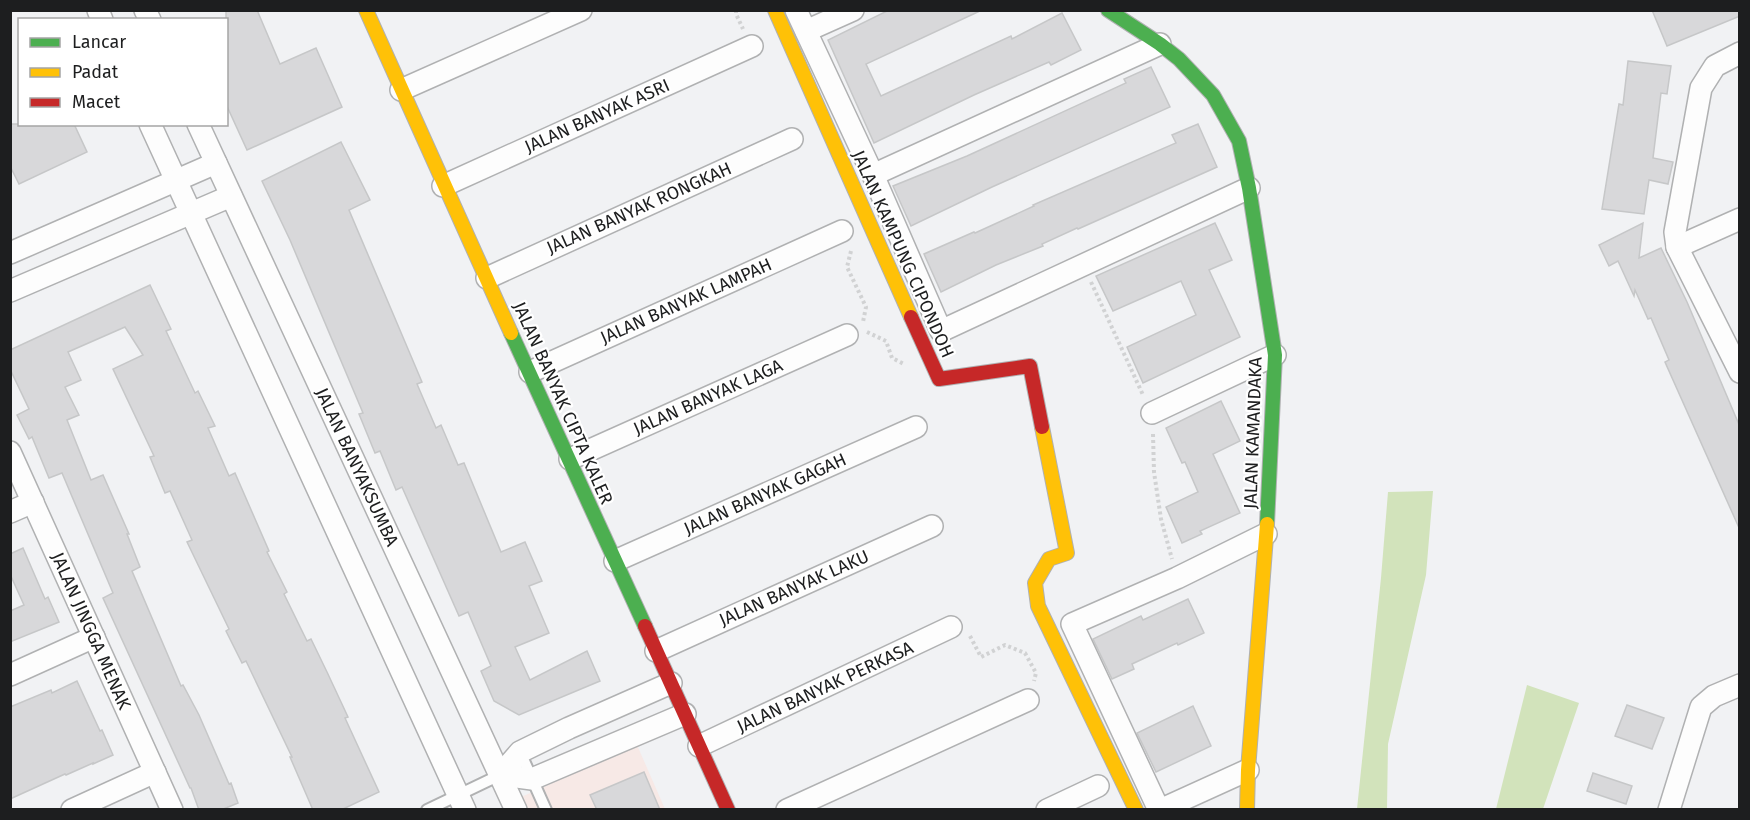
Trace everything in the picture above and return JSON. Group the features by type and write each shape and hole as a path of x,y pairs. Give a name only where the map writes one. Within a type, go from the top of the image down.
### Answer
{"street":[{"name":"JALAN BANYAK CIPTA KALER","path":"366,10 443,186 570,459 728,810"},
{"path":"401,90 581,10"},
{"name":"JALAN KAMPUNG CIPONDOH","path":"775,10 939,379 1030,366 1067,553 1049,559 1035,583 1038,606 1136,810"},
{"path":"796,10 873,176 941,331 1249,188"},
{"path":"806,31 853,10"},
{"name":"JALAN KAMANDAKA","path":"1108,10 1179,59 1213,95 1239,141 1249,188 1275,355 1266,534 1246,810"},
{"path":"873,176 1160,44"},
{"name":"JALAN BANYAK ASRI","path":"443,186 752,46"},
{"path":"1740,53 1715,66 1701,88 1675,232 1677,247 1740,372"},
{"path":"151,126 461,802"},
{"name":"JALAN BANYAKSUMBA","path":"199,126 516,810"},
{"name":"JALAN BANYAK RONGKAH","path":"487,278 792,139"},
{"path":"10,254 216,163"},
{"path":"10,291 231,196"},
{"path":"1677,247 1740,219"},
{"name":"JALAN BANYAK LAMPAH","path":"530,372 842,231"},
{"name":"JALAN BANYAK LAGA","path":"570,459 847,335"},
{"path":"1152,413 1275,355"},
{"name":"JALAN BANYAK GAGAH","path":"615,561 916,427"},
{"name":"JALAN JINGGA MENAK","path":"10,452 172,810"},
{"path":"10,512 33,502"},
{"name":"JALAN BANYAK LAKU","path":"656,651 932,526"},
{"path":"1248,770 1160,810 1072,624 1177,578 1266,534"},
{"name":"JALAN BANYAK PERKASA","path":"699,746 951,627"},
{"path":"10,675 94,637"},
{"path":"500,775 520,752 671,683"},
{"path":"1669,810 1701,708 1714,696 1740,685"},
{"path":"787,810 1028,700"},
{"path":"500,775 532,779 685,714"},
{"path":"72,810 155,772"},
{"path":"1047,810 1098,786"}],"lane":[{"path":"520,752 546,810"},
{"path":"427,810 461,802 500,775"}],"path":[{"path":"842,231 851,250 846,267 866,307 861,328 886,341 892,358 912,368"},
{"path":"951,627 969,634 981,657 1005,645 1025,653 1036,673 1028,700"}],"shaded area":[{"path":"637,745 665,809 525,809 519,798"}],"green space":[{"path":"1433,491 1426,575 1388,744 1387,809 1357,809 1388,492"},
{"path":"1527,685 1579,703 1543,809 1496,809"}],"building":[{"path":"226,10 257,10 280,64 316,48 342,107 247,150 228,108 228,18 226,18"},
{"path":"889,10 982,10 866,64 881,96 1011,36 1012,39 1062,13 1081,50 1051,65 1049,62 974,95 874,143 828,40"},
{"path":"1652,10 1740,10 1740,16 1667,46"},
{"path":"1628,61 1671,66 1667,94 1661,93 1653,158 1673,162 1668,184 1649,180 1644,214 1602,209 1619,104 1623,105"},
{"path":"1151,67 1170,107 911,226 893,186 967,156 1126,83 1124,79"},
{"path":"10,124 75,126 87,152 19,184 10,166"},
{"path":"1198,124 1217,167 1077,228 1042,244 1043,246 996,265 941,292 924,254 1176,143 1172,135"},
{"path":"341,142 370,200 349,210 422,382 417,384 436,428 441,425 458,465 464,463 501,552 525,542 542,581 529,586 549,633 515,647 530,680 587,651 600,681 519,715 494,701 481,671 491,666 468,612 459,616 402,487 396,490 380,451 375,453 359,414 363,413 290,240 262,181"},
{"path":"1215,223 1232,260 1209,270 1240,337 1143,383 1127,347 1196,315 1181,281 1113,311 1096,276"},
{"path":"1643,223 1639,258 1661,248 1687,302 1740,427 1740,530 1665,362 1669,360 1651,318 1648,319 1635,290 1634,296 1618,261 1609,266 1599,245"},
{"path":"150,285 171,329 166,331 195,393 198,391 215,426 208,428 229,476 235,473 269,551 267,552 287,592 284,594 307,641 311,639 327,672 379,792 341,810 313,810 290,757 292,757 246,661 242,663 226,631 229,629 187,542 192,540 170,491 165,493 150,457 154,456 113,369 143,355 125,327 68,352 81,380 65,387 79,415 67,420 91,480 103,475 129,534 127,534 140,567 132,571 181,686 183,685 199,715 238,803 221,810 199,810 103,598 113,593 62,473 49,478 32,437 29,439 17,415 29,409 10,369 10,350"},
{"path":"1221,401 1240,441 1213,454 1240,513 1200,531 1202,534 1182,543 1166,507 1198,492 1166,428"},
{"path":"23,548 45,599 48,597 59,622 10,642 10,611 24,605 10,574 10,554"},
{"path":"1188,599 1204,633 1132,664 1134,669 1112,679 1093,639 1141,616 1143,620"},
{"path":"77,681 113,755 10,799 10,707 51,690 52,693"},
{"path":"1627,705 1664,718 1652,749 1615,736"},
{"path":"1193,706 1211,746 1156,772 1137,733"},
{"path":"644,772 660,810 597,810 590,795"},
{"path":"1593,773 1632,786 1626,804 1587,791"}],"traffic: fast":[{"path":"1108,10 1179,59 1213,95 1239,141 1249,188 1275,355 1267,524"},
{"path":"511,333 645,626"}],"traffic: slow":[{"path":"366,10 511,333"},
{"path":"775,10 911,317"},
{"path":"1042,427 1067,553 1049,559 1035,583 1038,606 1136,810"},
{"path":"1247,810 1267,524"}],"traffic: jam":[{"path":"911,317 939,379 1030,366 1042,427"},
{"path":"645,626 728,810"}]}
